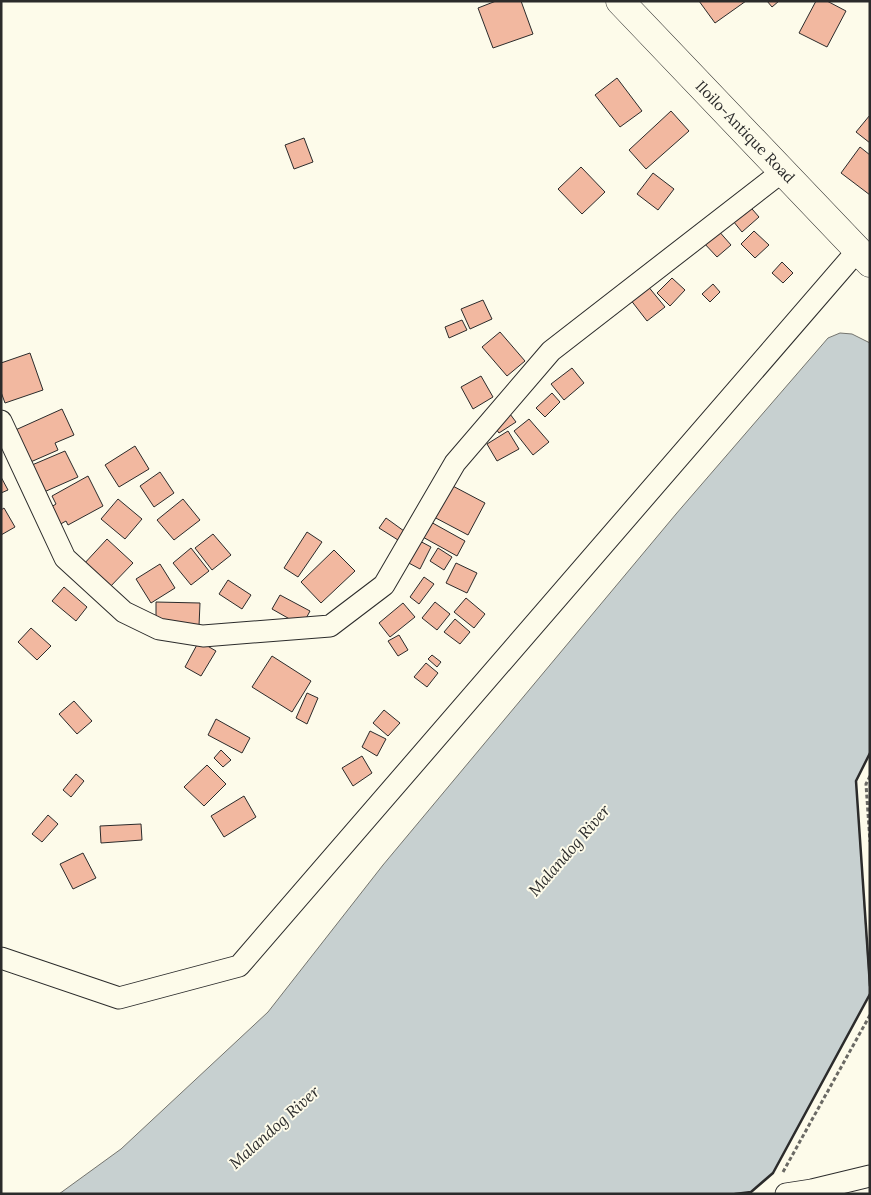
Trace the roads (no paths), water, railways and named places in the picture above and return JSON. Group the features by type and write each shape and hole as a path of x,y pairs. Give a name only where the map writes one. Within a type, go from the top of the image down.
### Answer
{"main road":[{"name":"Iloilo-Antique Road","path":"620,1 864,256"}],"street":[{"path":"1,420 65,558 124,612 159,630 203,636 330,626 384,585 455,463 551,351 783,171"},
{"path":"1,958 119,998 239,966 864,256"},
{"path":"783,1185 812,1190 870,1176"}],"water":[{"name":"Malandog River","path":"840,333 852,334 870,343 870,753 856,781 870,994 773,1173 751,1192 735,1194 59,1194 121,1149 268,1012 383,865 676,514 828,338"}]}
